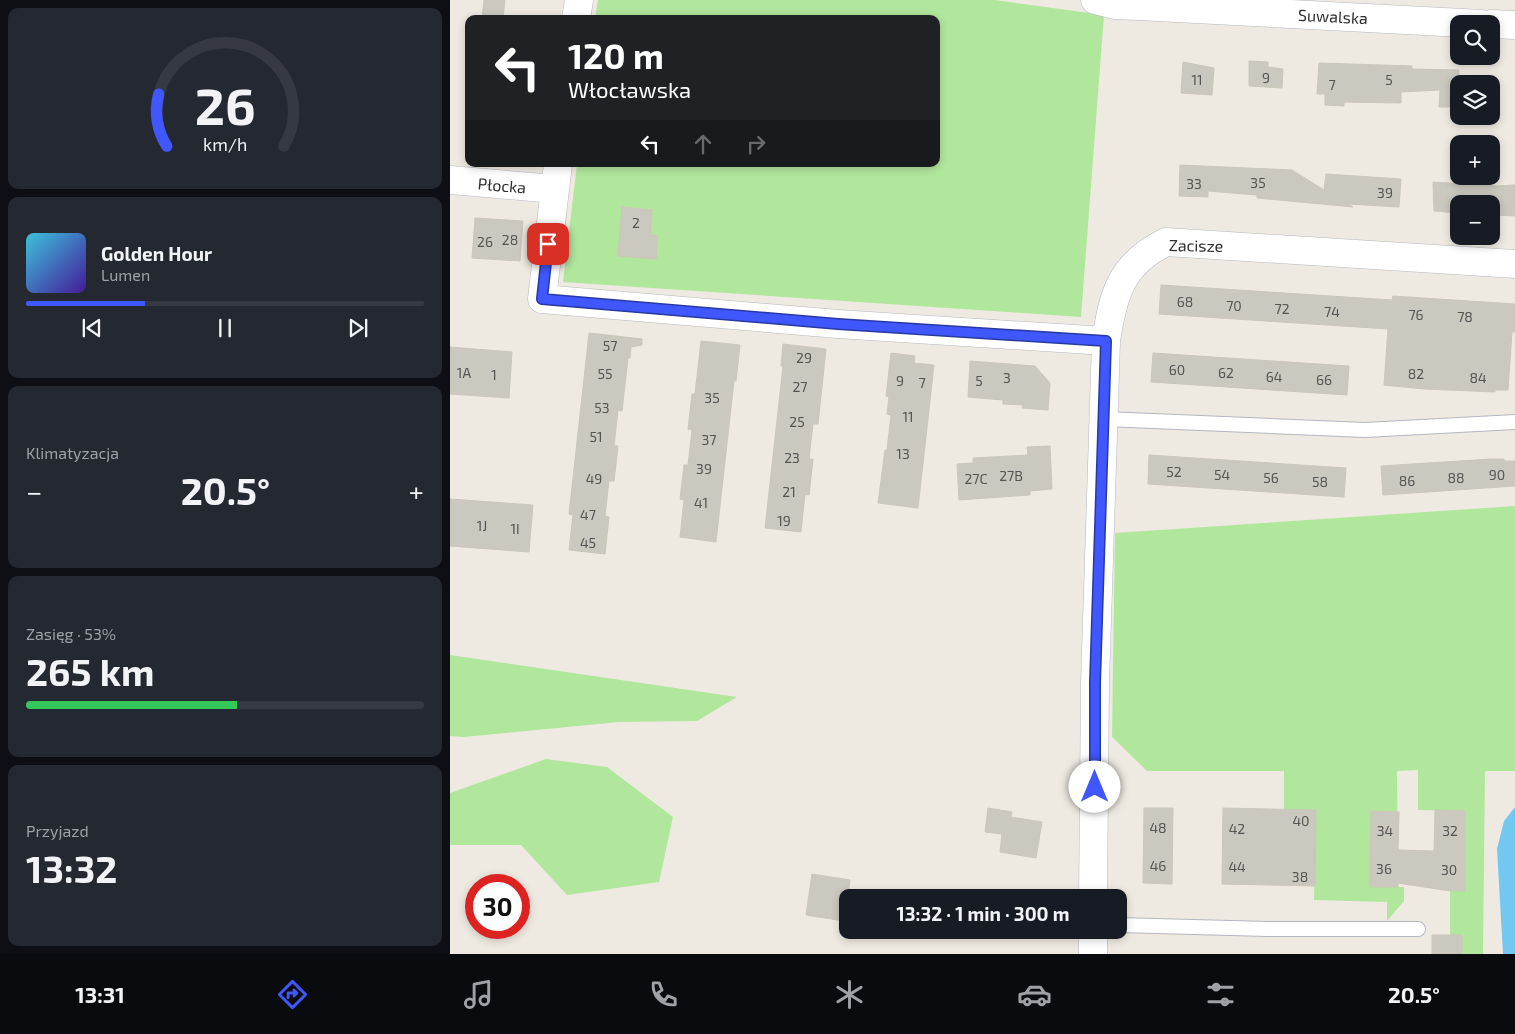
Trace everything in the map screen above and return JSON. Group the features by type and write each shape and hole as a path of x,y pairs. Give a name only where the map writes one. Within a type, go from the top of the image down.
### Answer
{"street":[{"path":"576,15 578,0"},
{"name":"Suwalska","path":"1095,0 1116,5 1450,22"},
{"path":"1500,24 1515,25"},
{"path":"556,176 542,299 838,324 1106,341"},
{"name":"Płocka","path":"450,180 556,176"},
{"name":"Zacisze","path":"1093,889 1095,683 1105,419 1106,341 1110,317 1124,277 1135,262 1150,250 1166,242 1515,264"},
{"path":"1093,939 1093,954"}],"lane":[{"path":"1105,419 1365,430 1515,422"},
{"path":"1127,925 1268,929 1418,929"}],"green space":[{"path":"598,0 995,0 1104,15 1081,317 563,282 577,167 940,167 940,15 596,15"},
{"path":"1515,506 1515,771 1485,771 1483,954 1462,954 1462,936 1450,936 1450,891 1465,891 1465,811 1418,810 1418,770 1397,771 1398,887 1404,887 1404,901 1387,921 1387,902 1314,900 1316,810 1284,810 1284,771 1147,771 1112,737 1115,533"},
{"path":"450,655 737,697 697,721 619,722 464,737 450,736"},
{"path":"546,759 607,767 673,817 659,882 567,895 521,845 450,845 450,793"}],"water":[{"path":"1515,807 1515,954 1503,954 1497,849 1504,821"}],"building":[{"path":"484,0 505,0 503,15 482,15"},
{"path":"1249,61 1268,62 1268,67 1283,69 1282,88 1249,86"},
{"path":"1183,62 1214,68 1212,95 1181,93"},
{"path":"1319,63 1412,66 1412,69 1459,70 1459,75 1450,75 1450,107 1439,107 1440,90 1401,92 1401,103 1344,102 1344,106 1325,105 1325,94 1317,94"},
{"path":"1180,165 1292,170 1324,190 1326,174 1401,179 1399,207 1348,204 1353,207 1257,198 1257,195 1208,191 1208,197 1179,196"},
{"path":"1433,182 1450,183 1450,185 1515,185 1515,216 1500,215 1500,195 1450,195 1450,212 1434,211"},
{"path":"622,207 652,210 650,235 658,236 656,259 618,256"},
{"path":"475,218 523,221 520,261 472,258"},
{"path":"1161,285 1392,300 1393,296 1515,304 1515,332 1512,332 1508,390 1495,390 1495,392 1384,385 1388,329 1159,314"},
{"path":"589,333 642,339 642,345 631,347 622,411 618,410 614,446 618,446 614,481 609,481 605,516 609,517 605,554 569,550 573,515 569,514"},
{"path":"701,341 740,345 736,381 734,381 716,542 680,537 684,500 680,499 684,465 688,465 692,430 688,429 692,394 695,394"},
{"path":"783,344 826,349 818,424 813,424 811,441 809,459 813,459 809,495 805,494 801,532 765,528 783,366 781,366"},
{"path":"450,347 512,352 509,398 450,394"},
{"path":"891,353 915,356 914,363 934,365 918,508 878,503 891,415 887,414 889,397 886,396"},
{"path":"1153,353 1349,366 1347,395 1151,382"},
{"path":"970,361 1035,366 1050,383 1048,410 1022,408 1023,405 1003,404 1003,400 968,397"},
{"path":"1050,446 1052,489 1030,491 1030,495 959,500 957,464 973,463 973,458 1028,455 1027,447"},
{"path":"1149,455 1346,468 1344,497 1148,484"},
{"path":"1491,459 1515,461 1515,486 1383,495 1381,466"},
{"path":"450,499 533,505 529,552 450,546"},
{"path":"988,808 1012,812 1011,817 1042,822 1036,858 1000,852 1002,834 985,832"},
{"path":"1144,808 1173,808 1172,884 1143,883"},
{"path":"1223,808 1316,810 1315,886 1222,884"},
{"path":"1435,810 1465,811 1465,891 1450,891 1398,883 1398,887 1370,887 1371,811 1399,812 1398,850 1434,851"},
{"path":"812,874 850,880 849,889 839,889 839,920 806,915"},
{"path":"1432,935 1462,935 1462,954 1432,954"}],"route":[{"path":"548,244 542,299 838,324 1106,341 1105,419 1095,683 1095,787"}]}
